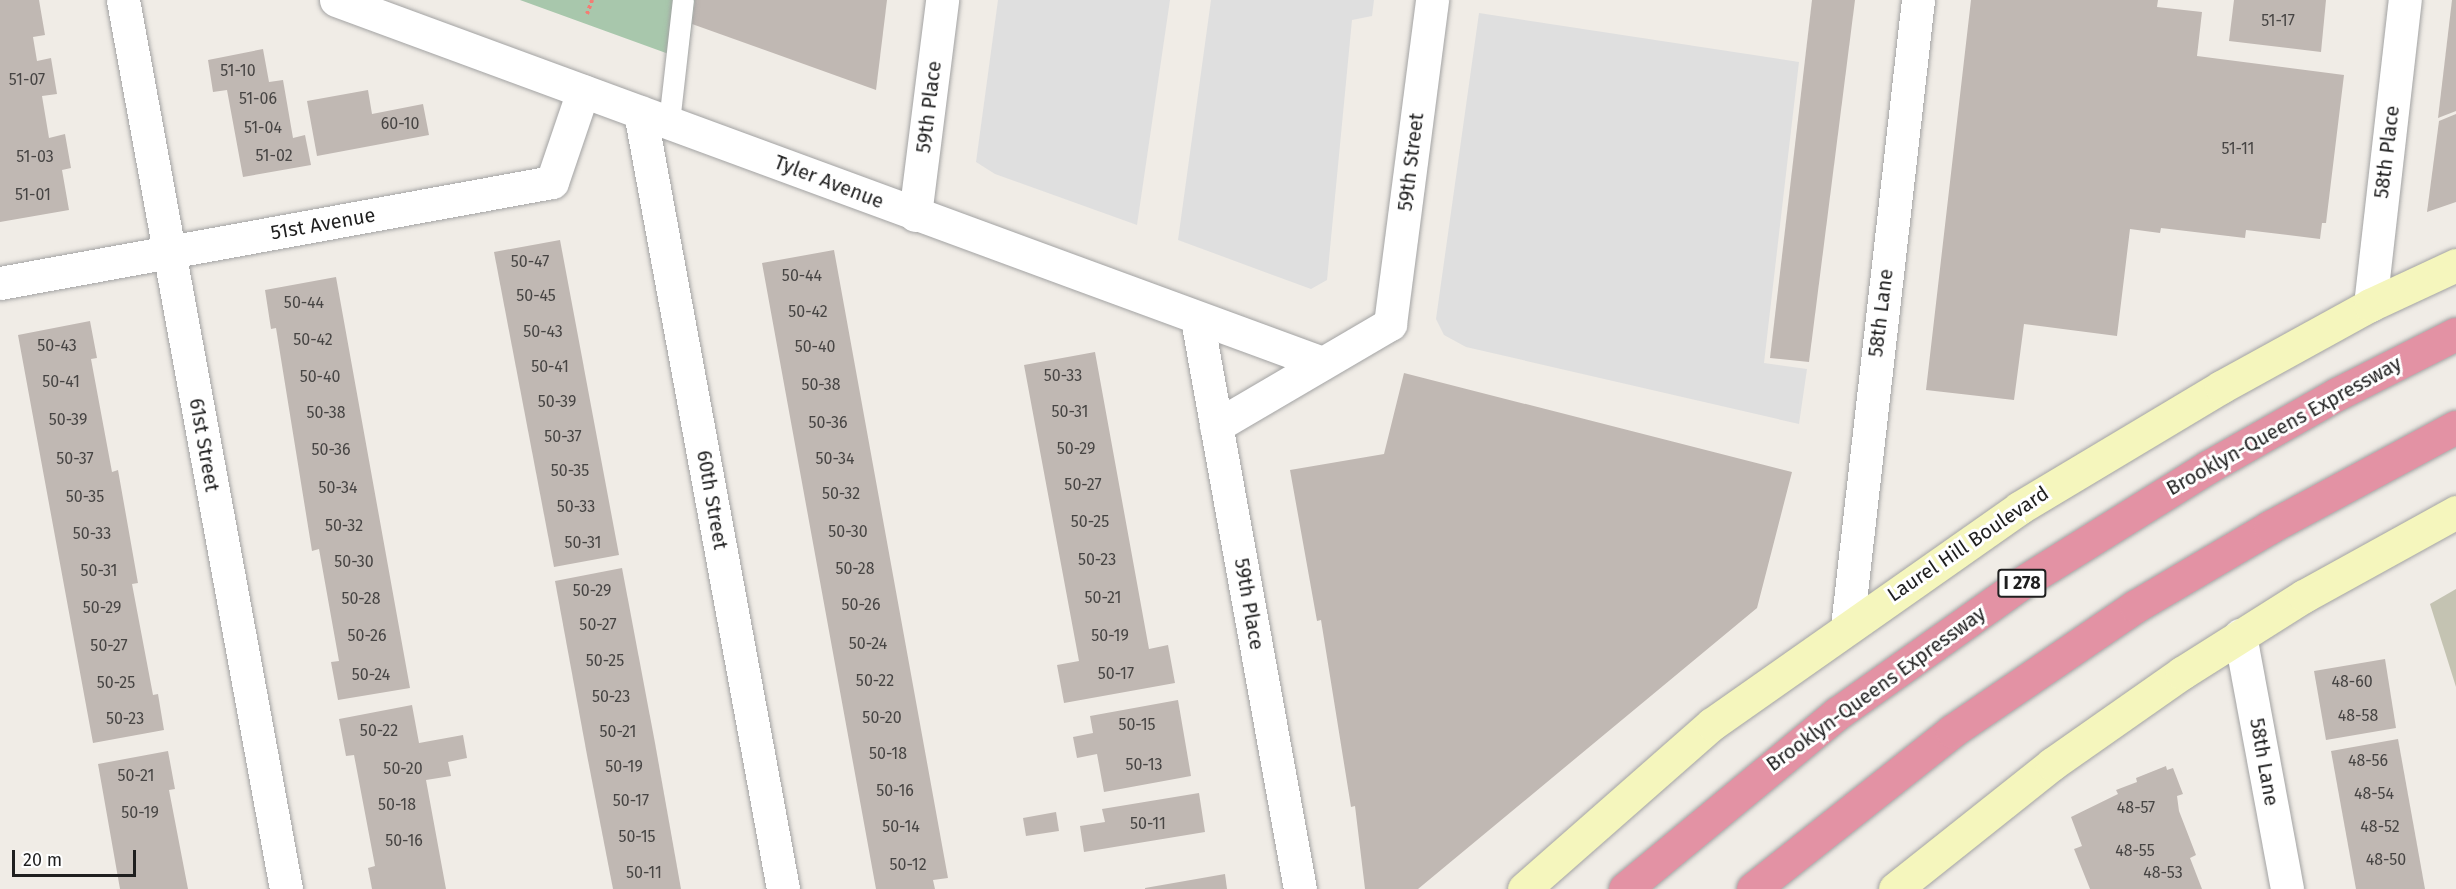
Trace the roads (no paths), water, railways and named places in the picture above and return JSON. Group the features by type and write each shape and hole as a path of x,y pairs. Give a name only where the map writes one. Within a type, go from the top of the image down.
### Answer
{"highway":[{"name":"Brooklyn-Queens Expressway","path":"1625,889 1838,712 2020,584 2208,466 2337,394 2456,334"},
{"path":"1753,889 1952,731 2136,606 2270,527 2456,427"}],"main road":[{"name":"Laurel Hill Boulevard","path":"1524,889 1712,724 2019,508 2152,425 2370,305 2456,265"},
{"path":"1895,889 2052,764 2240,635 2456,512"}],"street":[{"name":"61st Street","path":"123,0 286,889"},
{"name":"Tyler Avenue","path":"336,0 1197,319 1322,363"},
{"name":"59th Place","path":"915,215 942,0"},
{"name":"59th Street","path":"1322,363 1390,324 1432,0"},
{"name":"58th Lane","path":"1847,627 1918,0"},
{"name":"58th Place","path":"2370,305 2405,0"},
{"name":"51st Avenue","path":"0,283 552,182 582,91"},
{"name":"60th Street","path":"655,117 783,889"},
{"name":"59th Place","path":"1197,319 1300,889"},
{"path":"1216,426 1322,363"},
{"name":"58th Lane","path":"2240,635 2287,889"}],"lane":[{"path":"655,117 683,0"}]}
